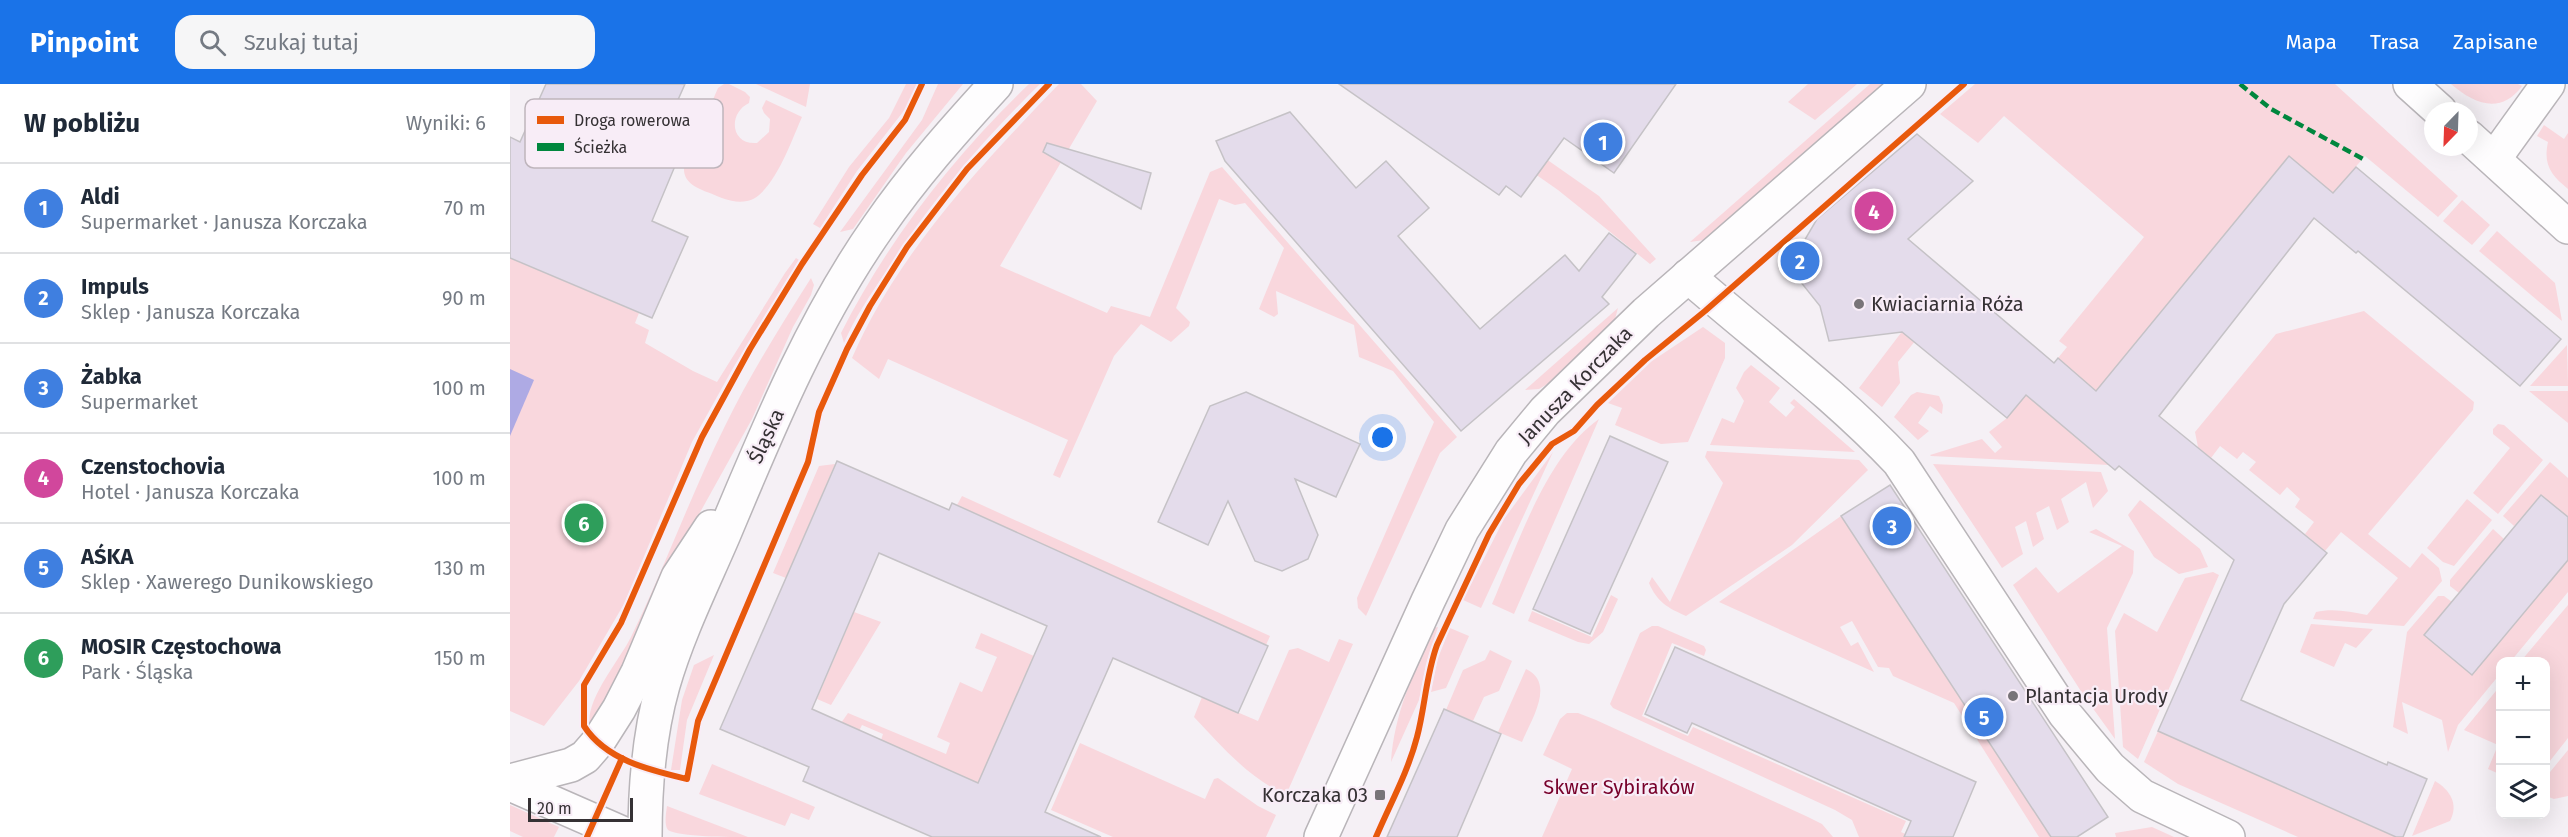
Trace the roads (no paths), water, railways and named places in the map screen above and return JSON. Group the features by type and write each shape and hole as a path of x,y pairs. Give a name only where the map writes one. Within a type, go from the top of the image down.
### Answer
{"street":[{"name":"Śląska","path":"645,837 645,805 652,732 663,685 751,469 809,343 837,291 876,228 920,169 996,84"},
{"name":"Janusza Korczaka","path":"1321,837 1457,540 1511,452 1545,411 1591,364 1688,276 1909,84"},
{"path":"2410,84 2430,102"},
{"path":"2494,159 2548,84"},
{"path":"2478,145 2568,227"},
{"path":"1688,276 1871,432 1899,462 2065,714 2110,768 2142,796 2228,837"},
{"path":"510,782 571,765 585,757 598,742 619,709 638,672 678,577 751,469"},
{"path":"510,782 631,837"}],"place":[{"name":"Aldi","path":"1603,142"},
{"name":"Czenstochovia","path":"1874,211"},
{"name":"Impuls","path":"1800,261"},
{"name":"Kwiaciarnia Róża","path":"1859,304"},
{"name":"MOSIR Częstochowa","path":"584,523"},
{"name":"Żabka","path":"1892,526"},
{"name":"Plantacja Urody","path":"2013,696"},
{"name":"AŚKA","path":"1984,717"},
{"name":"Korczaka 03","path":"1380,795"}],"park label":[{"name":"Skwer Sybiraków","path":"1619,787"}]}
